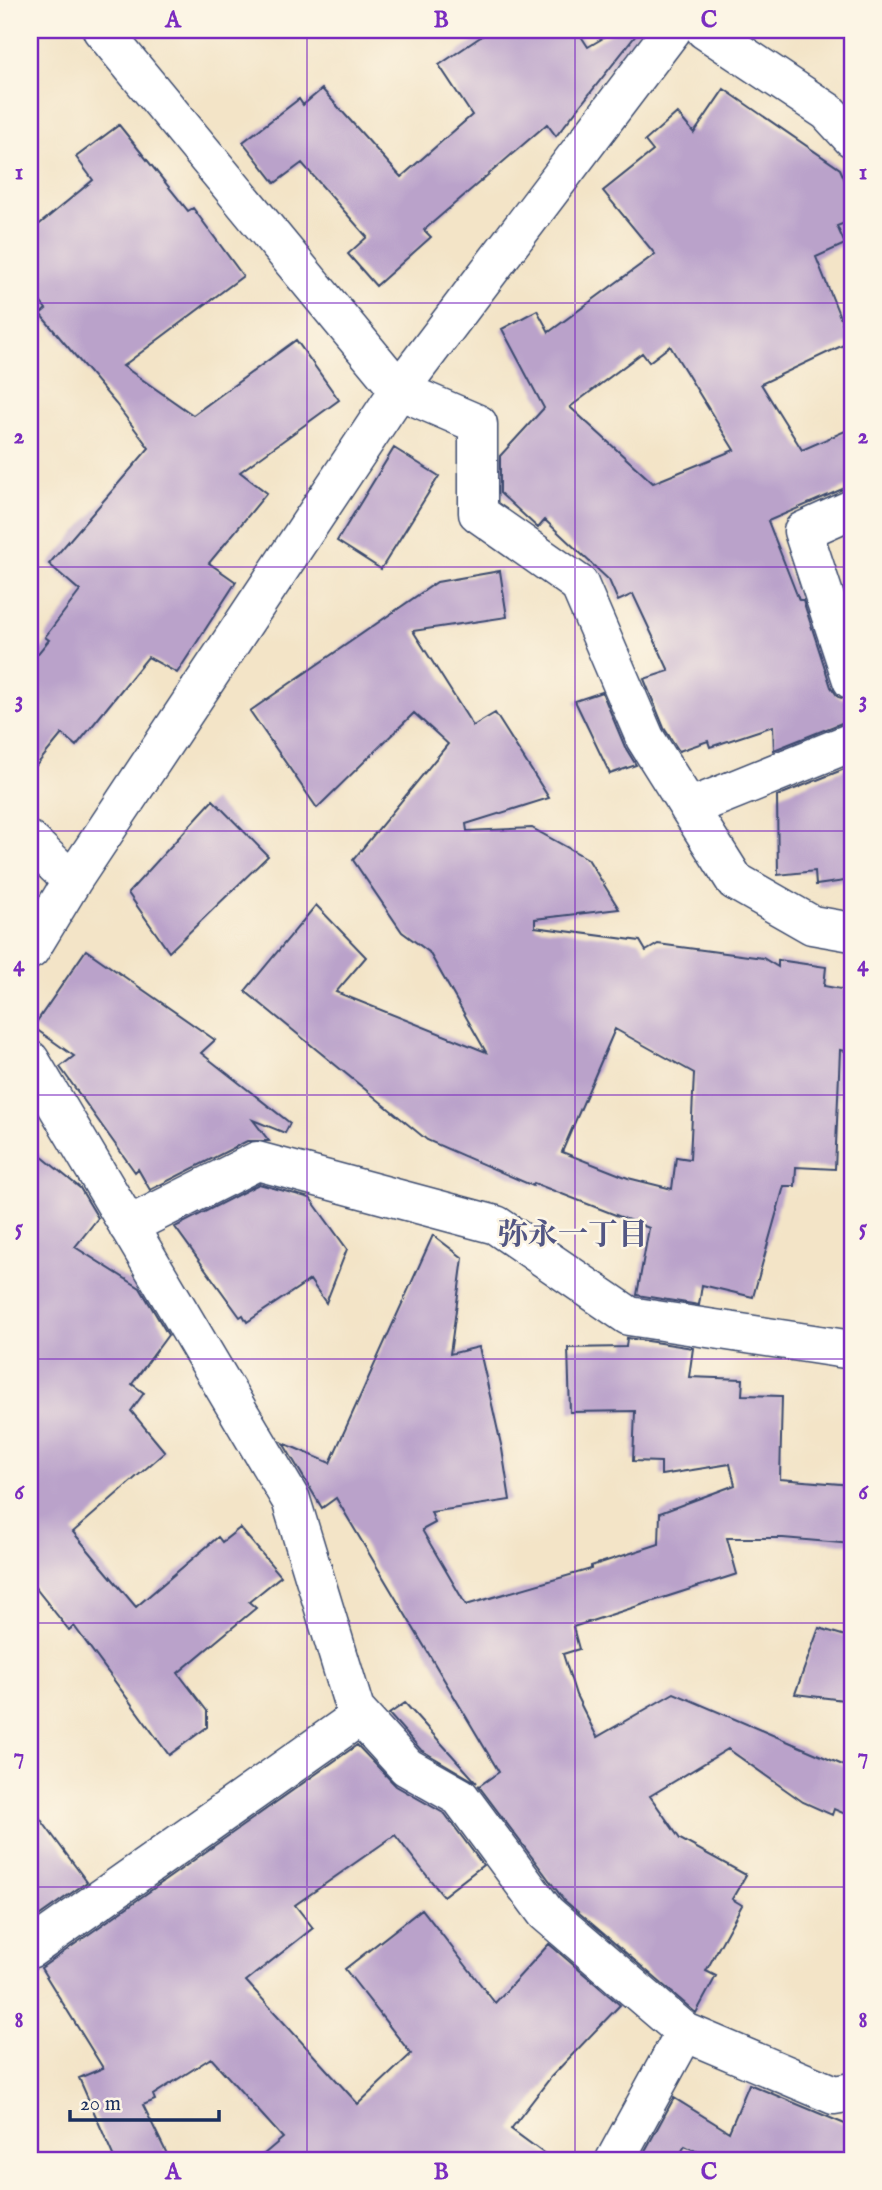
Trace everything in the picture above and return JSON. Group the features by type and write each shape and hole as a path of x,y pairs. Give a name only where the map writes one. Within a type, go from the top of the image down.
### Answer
{"street":[{"path":"102,30 399,390 478,424 478,513 579,583 645,738 735,881 812,925 852,932"},
{"path":"30,950 72,881 399,390 672,30"},
{"path":"705,30 828,112 852,138"},
{"path":"852,509 803,531 852,680"},
{"path":"689,808 852,741"},
{"path":"30,841 72,881"},
{"path":"30,1060 291,1500 355,1710 407,1767 460,1797 546,1913 685,2032 834,2095 852,2092"},
{"path":"128,1226 257,1161 496,1225 629,1316 852,1350"},
{"path":"30,1949 360,1716"},
{"path":"615,2160 685,2032"}],"building":[{"path":"491,30 577,30 588,47 617,30 640,30 556,136 547,124 424,230 431,237 376,286 348,254 367,237 302,163 275,183 243,142 299,99 303,105 322,89 401,177 472,115 439,65"},
{"path":"724,89 840,169 852,196 852,220 837,226 845,244 816,257 850,342 761,384 802,450 852,428 852,485 768,521 799,600 803,600 831,687 838,697 852,701 852,721 774,750 773,726 710,747 708,741 679,751 664,728 644,679 669,671 633,594 618,601 609,580 545,520 538,528 500,493 500,456 544,408 502,329 537,310 549,332 655,254 603,191 653,151 645,141 677,113 694,133","holes":["670,346 734,450 653,483 570,407 642,353 649,362"]},
{"path":"119,125 188,211 193,208 243,276 123,366 193,415 296,340 339,400 240,472 267,493 209,563 236,582 177,673 148,657 76,746 62,734 30,773 30,663 49,640 45,637 80,591 49,564 149,448 116,404 40,314 46,309 30,289 30,232 93,180 76,157"},
{"path":"394,448 439,476 381,569 337,541"},
{"path":"500,571 507,617 413,631 473,726 495,713 549,798 466,824 467,831 532,828 588,859 619,909 535,919 535,927 640,941 646,951 658,944 763,958 778,967 778,960 826,967 824,986 852,991 852,1052 840,1050 835,1169 796,1167 795,1186 784,1186 753,1297 702,1285 699,1305 637,1295 649,1228 534,1183 533,1186 427,1140 245,991 316,905 366,957 336,992 486,1052 429,952 402,932 353,860 448,744 414,713 317,808 250,711 437,582","holes":["615,1029 694,1073 690,1159 676,1157 672,1189 628,1178 562,1152"]},
{"path":"602,692 625,747 636,765 610,774 575,701"},
{"path":"852,766 852,880 816,885 815,871 778,875 777,796"},
{"path":"213,800 268,856 169,952 128,893"},
{"path":"86,950 215,1040 201,1053 290,1123 285,1133 253,1120 269,1141 247,1141 150,1190 138,1169 135,1172 60,1067 74,1056 33,1027"},
{"path":"30,1147 80,1188 98,1218 75,1247 140,1288 168,1335 132,1384 144,1393 131,1411 165,1452 73,1532 136,1607 218,1537 222,1542 240,1528 281,1576 249,1602 256,1608 178,1673 207,1711 207,1727 169,1755 74,1626 69,1630 30,1581"},
{"path":"259,1184 310,1198 347,1249 326,1303 310,1280 247,1322 243,1315 240,1317 175,1227"},
{"path":"433,1235 463,1258 450,1354 479,1347 502,1449 510,1500 431,1512 435,1523 422,1530 466,1605 591,1569 591,1566 659,1544 660,1513 735,1485 730,1464 661,1475 661,1462 633,1461 635,1411 570,1412 568,1348 626,1347 627,1338 693,1348 689,1377 743,1379 742,1395 782,1396 780,1479 852,1485 852,1544 783,1538 727,1538 737,1574 573,1627 579,1649 563,1654 576,1695 597,1737 674,1693 852,1769 852,1817 834,1809 832,1815 803,1802 728,1749 650,1796 680,1839 746,1875 732,1899 742,1905 706,1971 716,1976 696,2013 564,1900 478,1785 499,1772 336,1498 322,1508 283,1443 330,1463"},
{"path":"819,1628 852,1638 852,1701 795,1694"},
{"path":"405,1703 477,1783 421,1750 389,1714"},
{"path":"357,1745 396,1786 445,1814 483,1865 443,1896 395,1835 295,1905 313,1928 246,1981 358,2104 411,2054 345,1969 422,1909 495,2003 549,1944 620,2005 551,2077 511,2129 553,2160 257,2160 283,2138 211,2058 153,2095 155,2100 143,2105 170,2160 115,2160 79,2078 103,2068 41,1968"},
{"path":"30,1805 87,1882 30,1922"},
{"path":"749,2084 852,2127 852,2160 716,2160 685,2146 676,2160 640,2160 674,2098 729,2132"}],"district":[{"name":"弥永一丁目","path":"573,1234"}]}
